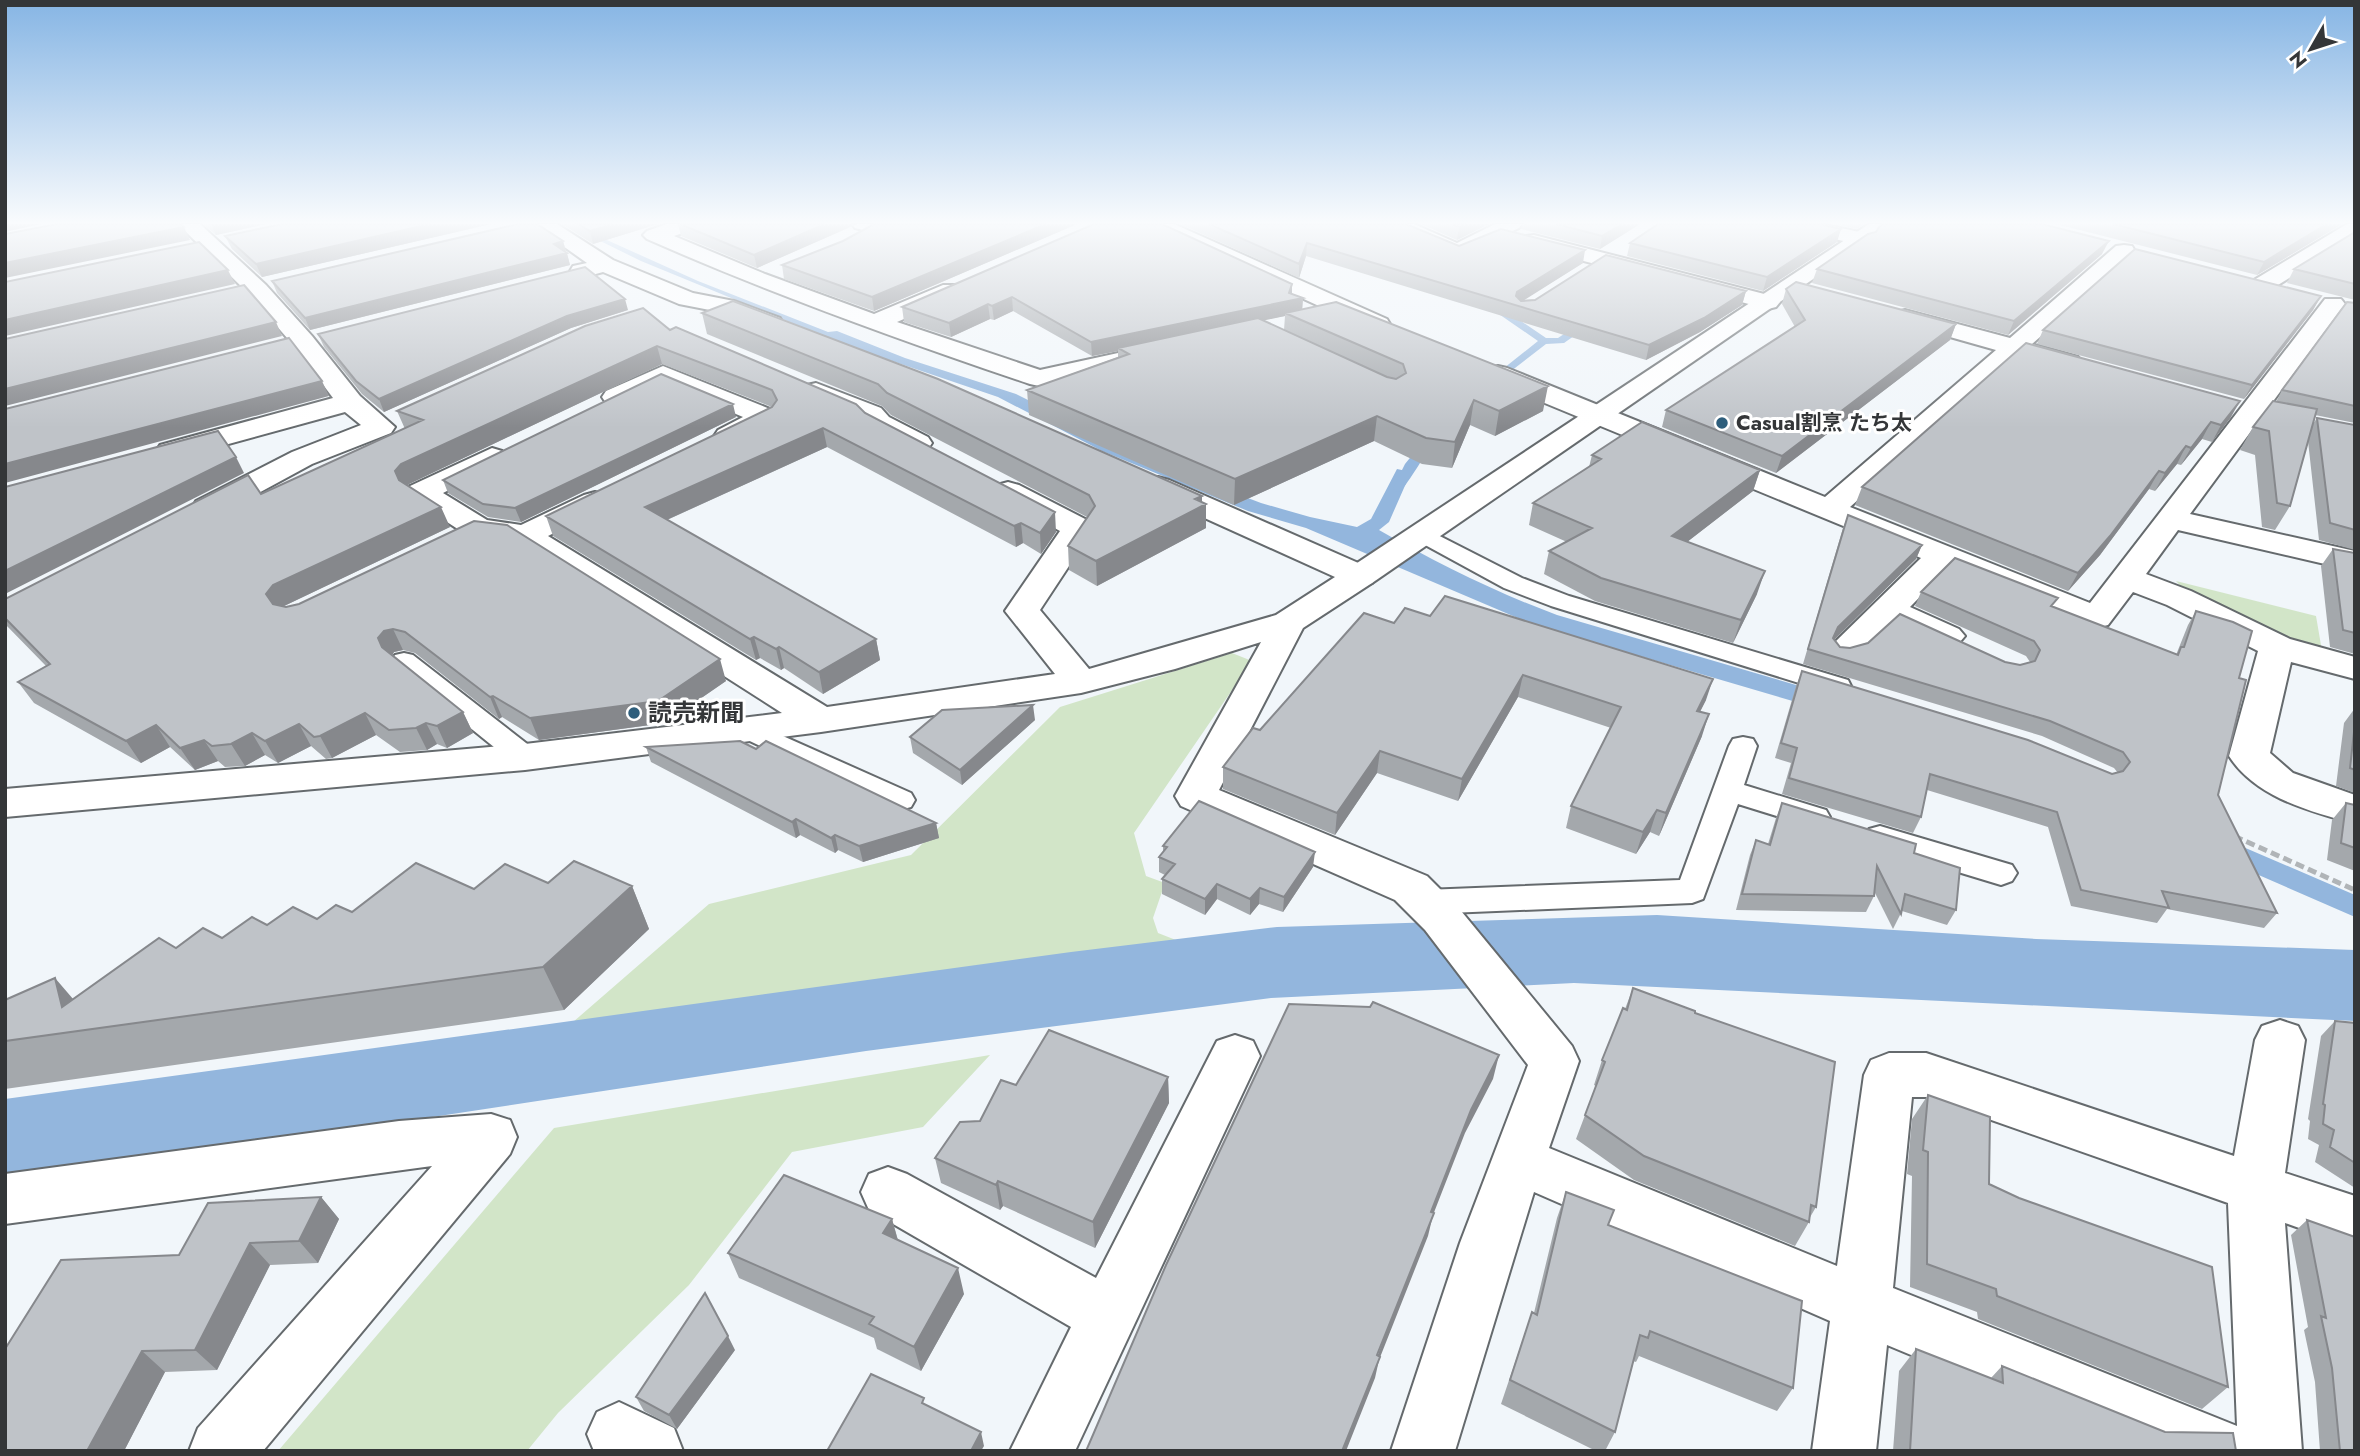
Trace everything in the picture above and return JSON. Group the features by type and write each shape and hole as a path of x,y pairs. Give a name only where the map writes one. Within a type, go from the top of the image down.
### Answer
{"street":[{"path":"181,522 302,458 393,422 350,402 304,341 260,292"},
{"path":"670,292 687,299 726,306 797,332"},
{"path":"792,292 1039,378 1159,352"},
{"path":"875,323 946,292"},
{"path":"1304,292 1396,332"},
{"path":"1730,292 1768,302"},
{"path":"5,803 525,757 821,720 1081,682 1162,661 1288,622 1420,537 1782,292"},
{"path":"1810,292 1817,294"},
{"path":"1829,509 2014,347 2087,292"},
{"path":"648,314 687,299"},
{"path":"1494,372 2096,618 2332,304"},
{"path":"1306,321 1348,312"},
{"path":"1883,312 2093,369"},
{"path":"590,409 663,374 765,417 705,447"},
{"path":"795,382 871,414 879,423 938,454"},
{"path":"138,459 350,402"},
{"path":"518,445 421,492 478,528 525,535 821,720"},
{"path":"1135,476 1360,576"},
{"path":"984,478 1078,528 1022,611 1081,682"},
{"path":"525,535 621,488"},
{"path":"2171,519 2355,561"},
{"path":"442,545 478,528"},
{"path":"1847,651 1943,555"},
{"path":"2126,578 2179,598 2277,647 2355,668"},
{"path":"1888,610 1975,649"},
{"path":"1288,622 1267,666 1195,796 1411,888 1433,910 1554,1061 1488,1243 1423,1451"},
{"path":"2277,647 2249,756 2279,783 2355,810"},
{"path":"5,824 58,798"},
{"path":"2270,1451 2255,1187 2280,1040"},
{"path":"1042,1451 1235,1056"},
{"path":"1844,1451 1889,1075 1926,1075 2355,1222"},
{"path":"5,1199 399,1145 491,1138 221,1451"},
{"path":"1518,1160 1861,1305 2219,1451"},
{"path":"888,1192 1108,1316"}],"lane":[{"path":"1420,537 1513,583 1560,601 1858,692"},
{"path":"404,661 525,757"},
{"path":"747,729 900,800"},
{"path":"1433,910 1692,891 1743,746"},
{"path":"1727,790 2001,873"}],"path":[{"path":"2229,833 2355,890"}],"green space":[{"path":"2176,581 2316,616 2322,651 2286,641 2186,592"},
{"path":"1232,653 1252,661 1134,833 1146,876 1165,883 1153,918 1158,933 1181,942 565,1029 709,904 911,855 1060,707"},
{"path":"990,1055 923,1127 792,1152 689,1285 558,1413 527,1451 278,1451 554,1128"}],"water":[{"path":"716,292 726,292 828,332 837,331 905,358 1016,394 1128,450 1261,503 1310,517 1357,527 1371,519 1397,469 1411,472 1389,522 1379,530 1466,576 1557,615 1909,718 2192,825 2355,895 2355,917 2185,843 1796,702 1534,625 1306,528 1248,511 1102,451 998,397 848,346"},
{"path":"1657,915 2036,939 2355,950 2355,1021 1574,983 1271,998 866,1051 5,1182 5,1099 1071,952 1277,927"}],"building":[{"path":"5,292 130,292 5,320"},
{"path":"213,292 250,292 276,322 5,389 5,339"},
{"path":"282,292 410,292 305,318"},
{"path":"486,292 616,292 625,299 567,316 379,399 356,381 318,334"},
{"path":"858,292 884,292 872,297"},
{"path":"937,292 1289,292 1303,298 1091,342 1012,297 992,306 988,304 949,323 902,307"},
{"path":"1471,292 1517,292 1516,296 1521,301 1535,300 1548,292 1745,292 1704,318 1649,345"},
{"path":"1788,292 1834,292 1956,324 1782,456 1666,410 1805,320"},
{"path":"1904,292 2049,292 2014,321"},
{"path":"2086,292 2305,292 2321,296 2252,385 2043,330"},
{"path":"733,301 938,379 1202,496 1195,499 1206,504 1096,561 1068,546 1095,506 1089,495 887,393 878,384 702,313"},
{"path":"1336,302 1548,386 1499,411 1474,400 1455,442 1426,438 1377,416 1235,479 1027,390 1129,354 1118,348 1258,318 1387,377 1396,379 1406,373 1403,364 1285,313"},
{"path":"2347,302 2355,303 2355,406 2282,390"},
{"path":"643,308 670,330 676,327 856,404 865,413 1055,512 1040,533 1021,523 1014,526 823,428 645,507 876,639 819,672 779,647 776,649 754,637 750,639 546,516 772,407 777,400 772,390 657,346 401,464 395,471 399,480 441,507 273,585 266,594 273,604 286,607 299,604 474,521 507,525 720,659 658,701 530,718 493,696 490,697 405,632 393,629 384,631 378,638 382,647 463,712 437,726 426,723 416,728 389,730 365,713 320,736 314,737 299,724 265,741 252,733 231,744 212,746 204,740 180,748 156,725 126,741 18,682 50,664 5,618 5,599 248,475 261,494 423,420 397,411 585,326"},
{"path":"289,338 322,381 5,464 5,409"},
{"path":"2026,343 2240,401 2221,425 2211,422 2191,448 2186,446 2165,473 2159,471 2078,573 1862,487"},
{"path":"661,374 733,404 515,508 483,504 443,480"},
{"path":"2273,401 2317,409 2290,506 2277,503 2269,431 2253,427"},
{"path":"2317,418 2355,425 2355,530 2330,523"},
{"path":"1642,422 1760,470 1672,536 1765,571 1741,620 1601,578 1549,551 1592,528 1533,503 1601,459 1592,455"},
{"path":"218,431 236,457 5,571 5,487"},
{"path":"1848,515 1922,545 1838,627 1833,638 1840,647 1850,648 1868,643 1900,614 2005,662 2020,665 2035,661 2040,650 2034,641 1921,592 1955,558 2058,598 2051,606 2178,655 2181,647 2184,647 2196,611 2252,631 2239,678 2246,680 2218,795 2277,913 2162,891 2169,908 2081,890 2057,812 1930,774 1921,817 1789,778 1797,748 1781,743 1802,671 2028,740 2112,774 2123,771 2130,762 2123,752 2050,721 1808,649"},
{"path":"2333,549 2355,553 2355,633 2343,630"},
{"path":"1445,596 1713,679 1697,711 1709,714 1666,813 1657,810 1643,832 1571,806 1621,707 1523,675 1462,779 1380,751 1337,813 1223,767 1253,728 1260,730 1364,613 1394,623 1405,608 1430,616"},
{"path":"1033,705 960,770 910,737 942,710"},
{"path":"2355,723 2355,770 2350,768"},
{"path":"740,741 756,749 766,741 936,823 859,846 835,835 831,838 796,819 792,822 646,747"},
{"path":"1199,801 1315,852 1284,897 1260,888 1250,899 1217,884 1205,899 1162,879 1175,864 1159,857 1167,847 1163,846"},
{"path":"1782,803 1916,844 1914,853 1960,868 1956,910 1905,894 1901,914 1877,866 1874,896 1742,894 1756,840 1770,845"},
{"path":"2346,803 2355,805 2355,848 2341,843"},
{"path":"574,861 632,886 543,967 5,1041 5,1000 55,978 62,1007 159,938 176,948 203,928 222,938 252,917 267,925 293,907 317,919 336,905 352,912 416,863 474,889 505,864 548,883"},
{"path":"1633,988 1695,1013 1835,1062 1816,1207 1811,1205 1809,1222 1644,1156 1585,1115 1605,1062 1602,1060 1623,1008 1627,1010"},
{"path":"1373,1002 1499,1055 1471,1110 1431,1212 1434,1213 1377,1355 1380,1357 1342,1451 1086,1451 1166,1265 1289,1004 1370,1007"},
{"path":"2335,1021 2355,1023 2355,1163 2330,1147 2334,1130 2323,1124 2323,1104"},
{"path":"1049,1030 1168,1077 1093,1222 998,1181 996,1185 935,1158 960,1122 980,1121 1001,1080 1016,1085"},
{"path":"1928,1095 1990,1117 1989,1184 2019,1198 2212,1267 2228,1387 1997,1296 1996,1289 1927,1264 1928,1152 1923,1150"},
{"path":"784,1175 892,1219 883,1233 958,1268 914,1347 869,1324 874,1317 728,1253"},
{"path":"1566,1192 1614,1210 1608,1225 1802,1301 1793,1388 1650,1331 1648,1338 1640,1335 1615,1432 1510,1380 1532,1312 1537,1315"},
{"path":"321,1197 299,1241 250,1243 195,1350 142,1351 87,1451 5,1451 5,1349 61,1260 179,1255 208,1203"},
{"path":"2307,1220 2355,1237 2355,1451 2340,1451 2332,1368 2321,1316 2326,1318"},
{"path":"705,1293 728,1336 669,1415 636,1397"},
{"path":"1916,1349 2003,1383 2002,1366 2165,1432 2233,1433 2236,1451 1910,1451"},
{"path":"871,1374 924,1398 922,1403 981,1432 971,1451 827,1451"}],"waterway":[{"path":"1496,308 1544,341"},
{"path":"1544,341 1560,341 1586,324"},
{"path":"1493,382 1544,341"},
{"path":"1399,488 1411,464 1426,445"}],"place":[{"name":"Casual割烹 たち太","path":"1722,423"},
{"name":"読売新聞","path":"634,713"}]}
